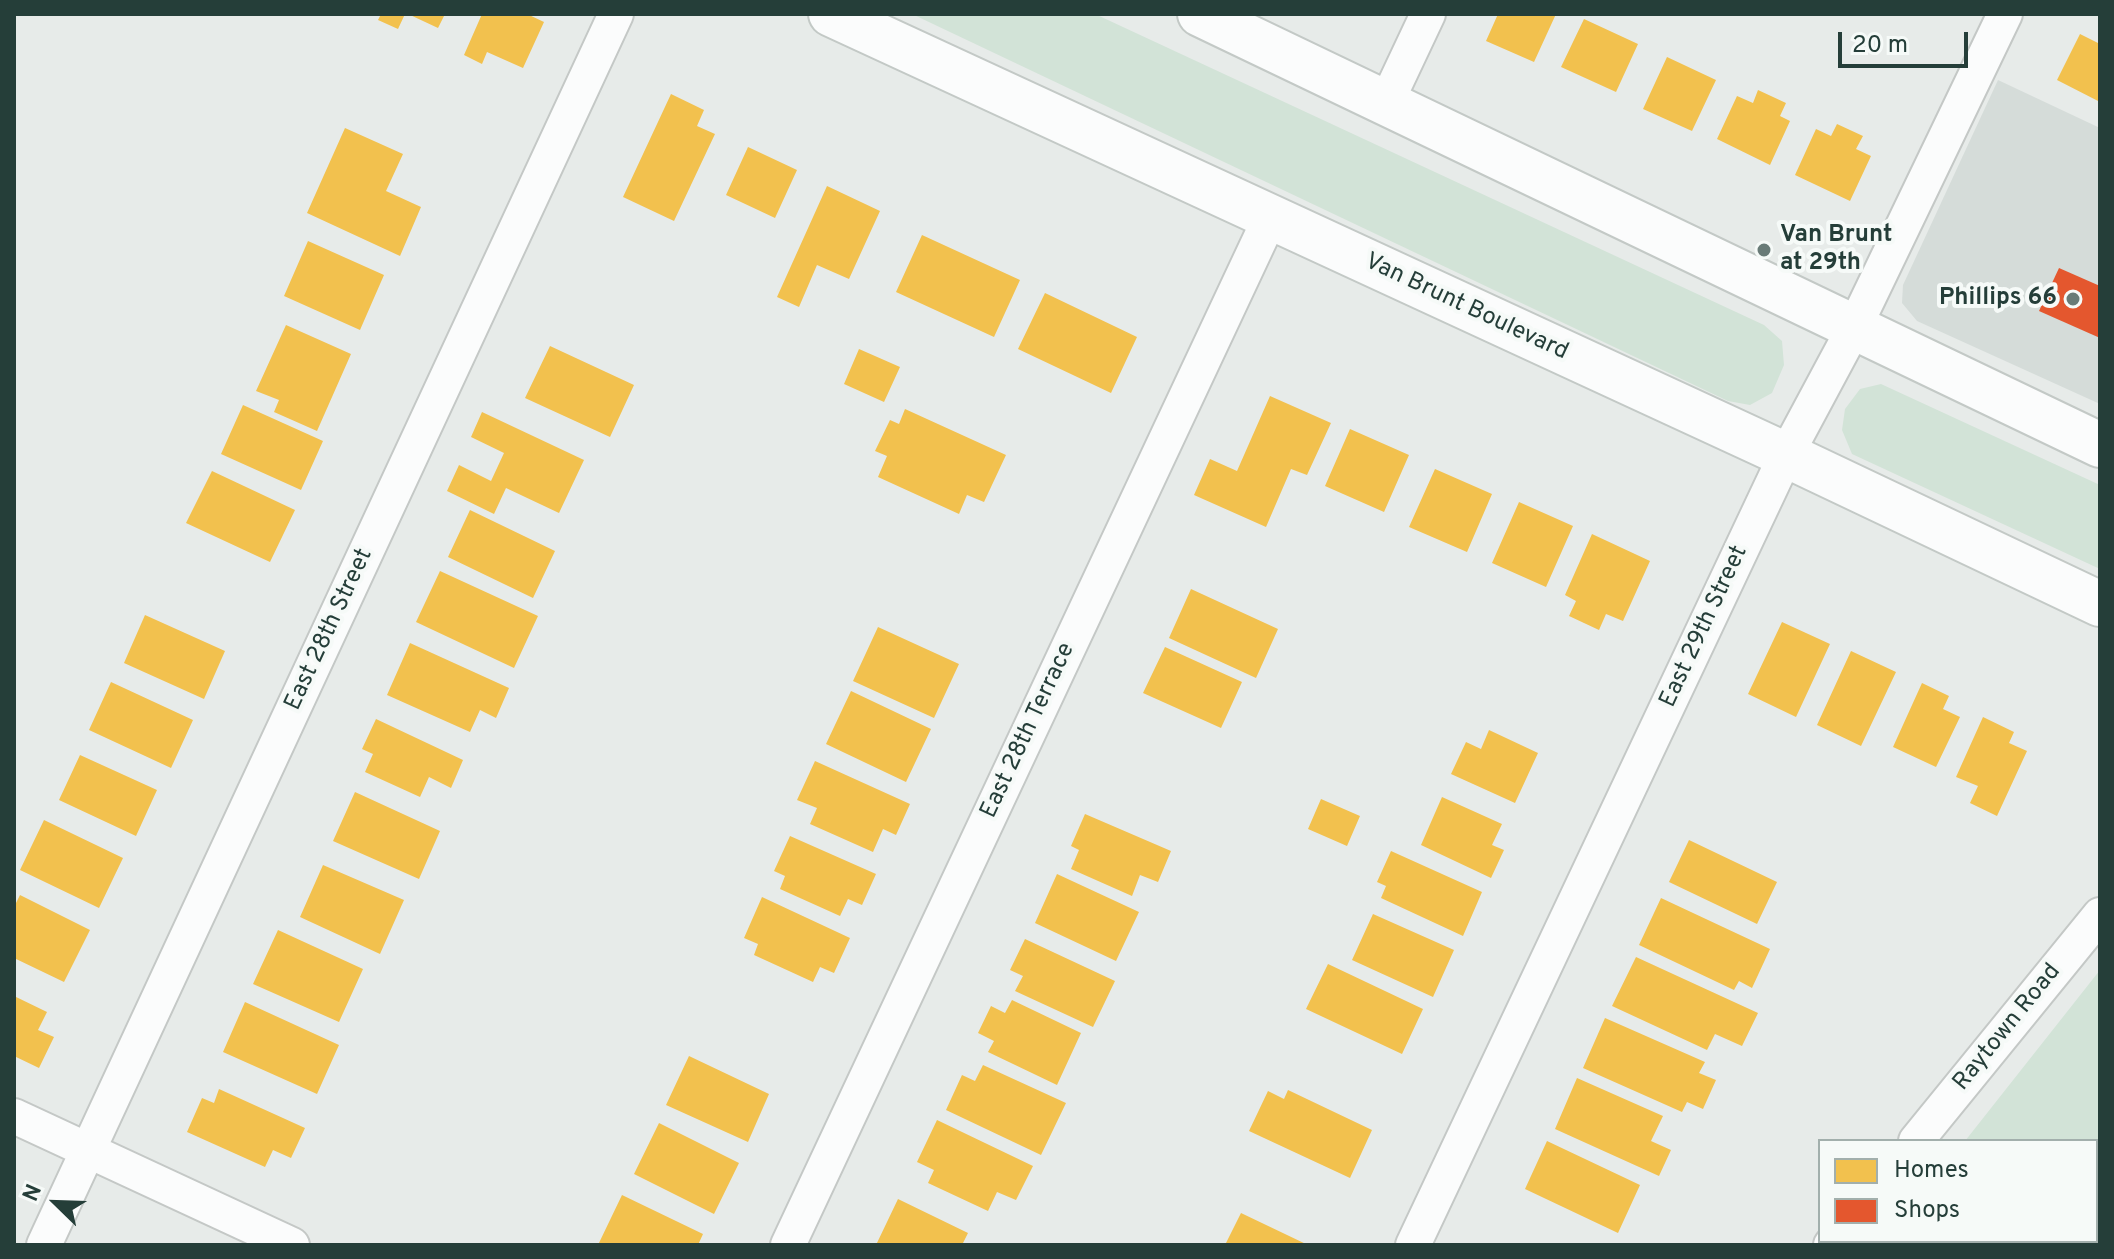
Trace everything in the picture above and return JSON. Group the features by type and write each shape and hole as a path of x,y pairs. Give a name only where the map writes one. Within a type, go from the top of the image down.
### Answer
{"main road":[{"name":"Van Brunt Boulevard","path":"831,14 1786,455 2100,604"},
{"path":"1200,14 2100,445"}],"street":[{"name":"East 28th Street","path":"44,1245 616,14"},
{"path":"1387,101 1428,14"},
{"name":"East 29th Street","path":"1413,1245 1786,455 1854,328 2005,14"},
{"name":"East 28th Terrace","path":"788,1245 1270,218"},
{"name":"Raytown Road","path":"1918,1139 2100,915"},
{"path":"14,1116 292,1245"}],"shaded area":[{"path":"1998,80 2100,128 2100,404 1917,321 1902,303 1903,285"}],"green space":[{"path":"912,14 1095,14 1764,325 1782,341 1784,365 1772,393 1750,405 1728,401"},
{"path":"1881,384 2100,485 2100,569 1852,454 1842,430 1845,409 1860,389"},
{"path":"2100,970 2100,1185 2098,1188 2098,1139 1967,1139"},
{"path":"1884,1243 2054,1243 2052,1245 1883,1245"}],"building: Homes":[{"path":"381,14 405,14 398,29 378,20"},
{"path":"408,14 445,14 438,28"},
{"path":"482,14 527,14 544,22 523,68 487,52 482,64 464,55"},
{"path":"1498,14 1556,14 1534,62 1486,41"},
{"path":"1584,19 1638,44 1616,92 1561,67"},
{"path":"2080,34 2100,44 2100,102 2057,80"},
{"path":"1667,57 1716,80 1692,131 1643,109"},
{"path":"1758,90 1786,103 1780,116 1790,121 1770,165 1717,139 1737,96 1753,103"},
{"path":"671,94 704,110 697,126 715,134 674,221 623,197"},
{"path":"1837,124 1863,136 1856,149 1871,156 1850,201 1795,175 1816,129 1831,136"},
{"path":"345,128 403,154 386,191 421,207 400,256 307,213"},
{"path":"748,147 797,170 775,218 726,195"},
{"path":"827,186 880,211 849,279 817,265 799,307 777,297"},
{"path":"922,235 1020,280 994,337 896,292"},
{"path":"308,241 384,275 360,330 284,296"},
{"path":"1045,293 1137,337 1111,393 1018,349"},
{"path":"286,325 351,354 317,431 274,412 279,400 256,391"},
{"path":"550,346 634,385 610,437 525,398"},
{"path":"859,349 900,367 884,402 844,384"},
{"path":"1270,396 1331,423 1307,475 1291,469 1266,527 1194,495 1210,459 1237,471"},
{"path":"243,405 323,441 301,490 221,454"},
{"path":"905,409 1006,455 984,502 967,495 959,514 878,477 887,456 875,451 890,420 899,424"},
{"path":"482,412 584,460 559,513 506,488 494,514 447,491 459,465 491,481 504,453 471,437"},
{"path":"1350,429 1409,455 1384,512 1325,486"},
{"path":"1435,469 1492,494 1467,552 1409,527"},
{"path":"212,471 295,510 270,562 186,523"},
{"path":"1519,502 1573,526 1546,587 1492,563"},
{"path":"470,510 555,551 533,598 448,557"},
{"path":"1592,534 1650,561 1623,621 1606,614 1599,630 1569,616 1576,601 1565,595"},
{"path":"440,571 538,616 514,668 416,622"},
{"path":"1191,589 1278,629 1256,678 1169,638"},
{"path":"145,615 225,651 204,699 124,663"},
{"path":"1782,622 1830,644 1796,717 1748,694"},
{"path":"878,627 959,664 934,718 853,681"},
{"path":"410,643 509,688 496,718 480,710 470,732 387,695"},
{"path":"1165,647 1242,682 1221,728 1143,693"},
{"path":"1851,651 1896,672 1861,746 1817,725"},
{"path":"111,682 193,720 171,768 89,730"},
{"path":"1922,683 1949,696 1943,709 1960,717 1936,767 1893,747"},
{"path":"851,691 931,729 906,782 826,744"},
{"path":"1983,717 2014,732 2009,743 2027,751 1997,816 1970,803 1978,786 1956,777"},
{"path":"376,719 463,760 451,788 429,777 420,797 365,772 373,754 362,749"},
{"path":"1489,730 1538,753 1515,803 1451,774 1466,742 1481,749"},
{"path":"80,755 157,790 136,836 59,800"},
{"path":"815,761 910,804 896,835 883,829 873,852 810,824 817,808 797,800"},
{"path":"355,792 440,831 419,879 333,841"},
{"path":"1442,797 1502,824 1492,845 1504,850 1491,878 1421,845"},
{"path":"1321,799 1360,816 1347,846 1308,829"},
{"path":"1085,814 1171,851 1158,882 1140,875 1132,896 1071,869 1079,850 1071,846"},
{"path":"44,820 123,858 99,908 20,870"},
{"path":"790,836 876,874 862,905 848,899 840,916 780,889 785,876 774,871"},
{"path":"1689,840 1777,882 1757,924 1669,882"},
{"path":"1391,851 1482,892 1463,936 1381,898 1386,886 1377,882"},
{"path":"323,865 404,900 380,954 300,917"},
{"path":"1057,874 1139,912 1116,961 1035,923"},
{"path":"20,895 90,930 64,982 14,958 14,907"},
{"path":"762,897 850,938 834,973 820,967 813,982 754,955 758,944 744,938"},
{"path":"1661,898 1770,949 1752,988 1739,981 1734,990 1639,945"},
{"path":"1373,914 1454,950 1433,997 1352,960"},
{"path":"278,930 363,969 339,1022 253,984"},
{"path":"1025,939 1115,981 1093,1027 1015,991 1023,976 1010,970"},
{"path":"1636,957 1758,1013 1742,1046 1715,1034 1707,1050 1612,1006"},
{"path":"1328,964 1423,1009 1402,1054 1306,1009"},
{"path":"14,996 47,1012 38,1030 54,1037 39,1068 14,1056"},
{"path":"1012,1000 1081,1033 1057,1085 988,1052 994,1041 978,1033 991,1006 1005,1013"},
{"path":"245,1002 339,1045 317,1094 223,1052"},
{"path":"1605,1018 1705,1062 1699,1073 1716,1080 1703,1109 1687,1102 1682,1112 1583,1068"},
{"path":"689,1056 769,1094 748,1142 666,1105"},
{"path":"983,1065 1066,1103 1041,1155 946,1110 962,1075 975,1081"},
{"path":"1577,1078 1663,1116 1651,1141 1671,1150 1659,1176 1555,1129"},
{"path":"219,1089 305,1128 291,1158 273,1150 265,1167 187,1132 202,1098 214,1103"},
{"path":"1288,1090 1372,1130 1350,1178 1249,1131 1268,1091 1284,1099"},
{"path":"937,1120 1033,1166 1016,1200 997,1192 988,1211 928,1183 934,1170 917,1162"},
{"path":"659,1123 739,1163 714,1214 634,1174"},
{"path":"1547,1141 1640,1185 1618,1233 1525,1189"},
{"path":"622,1195 703,1234 698,1245 598,1245"},
{"path":"898,1199 968,1233 962,1245 876,1245"},
{"path":"1241,1213 1308,1245 1225,1245"}],"building: Shops":[{"name":"Phillips 66","path":"2059,268 2100,286 2100,338 2039,311"}],"place":[{"name":"Van Brunt at 29th","path":"1764,250"},
{"name":"Phillips 66","path":"2073,299"}]}
